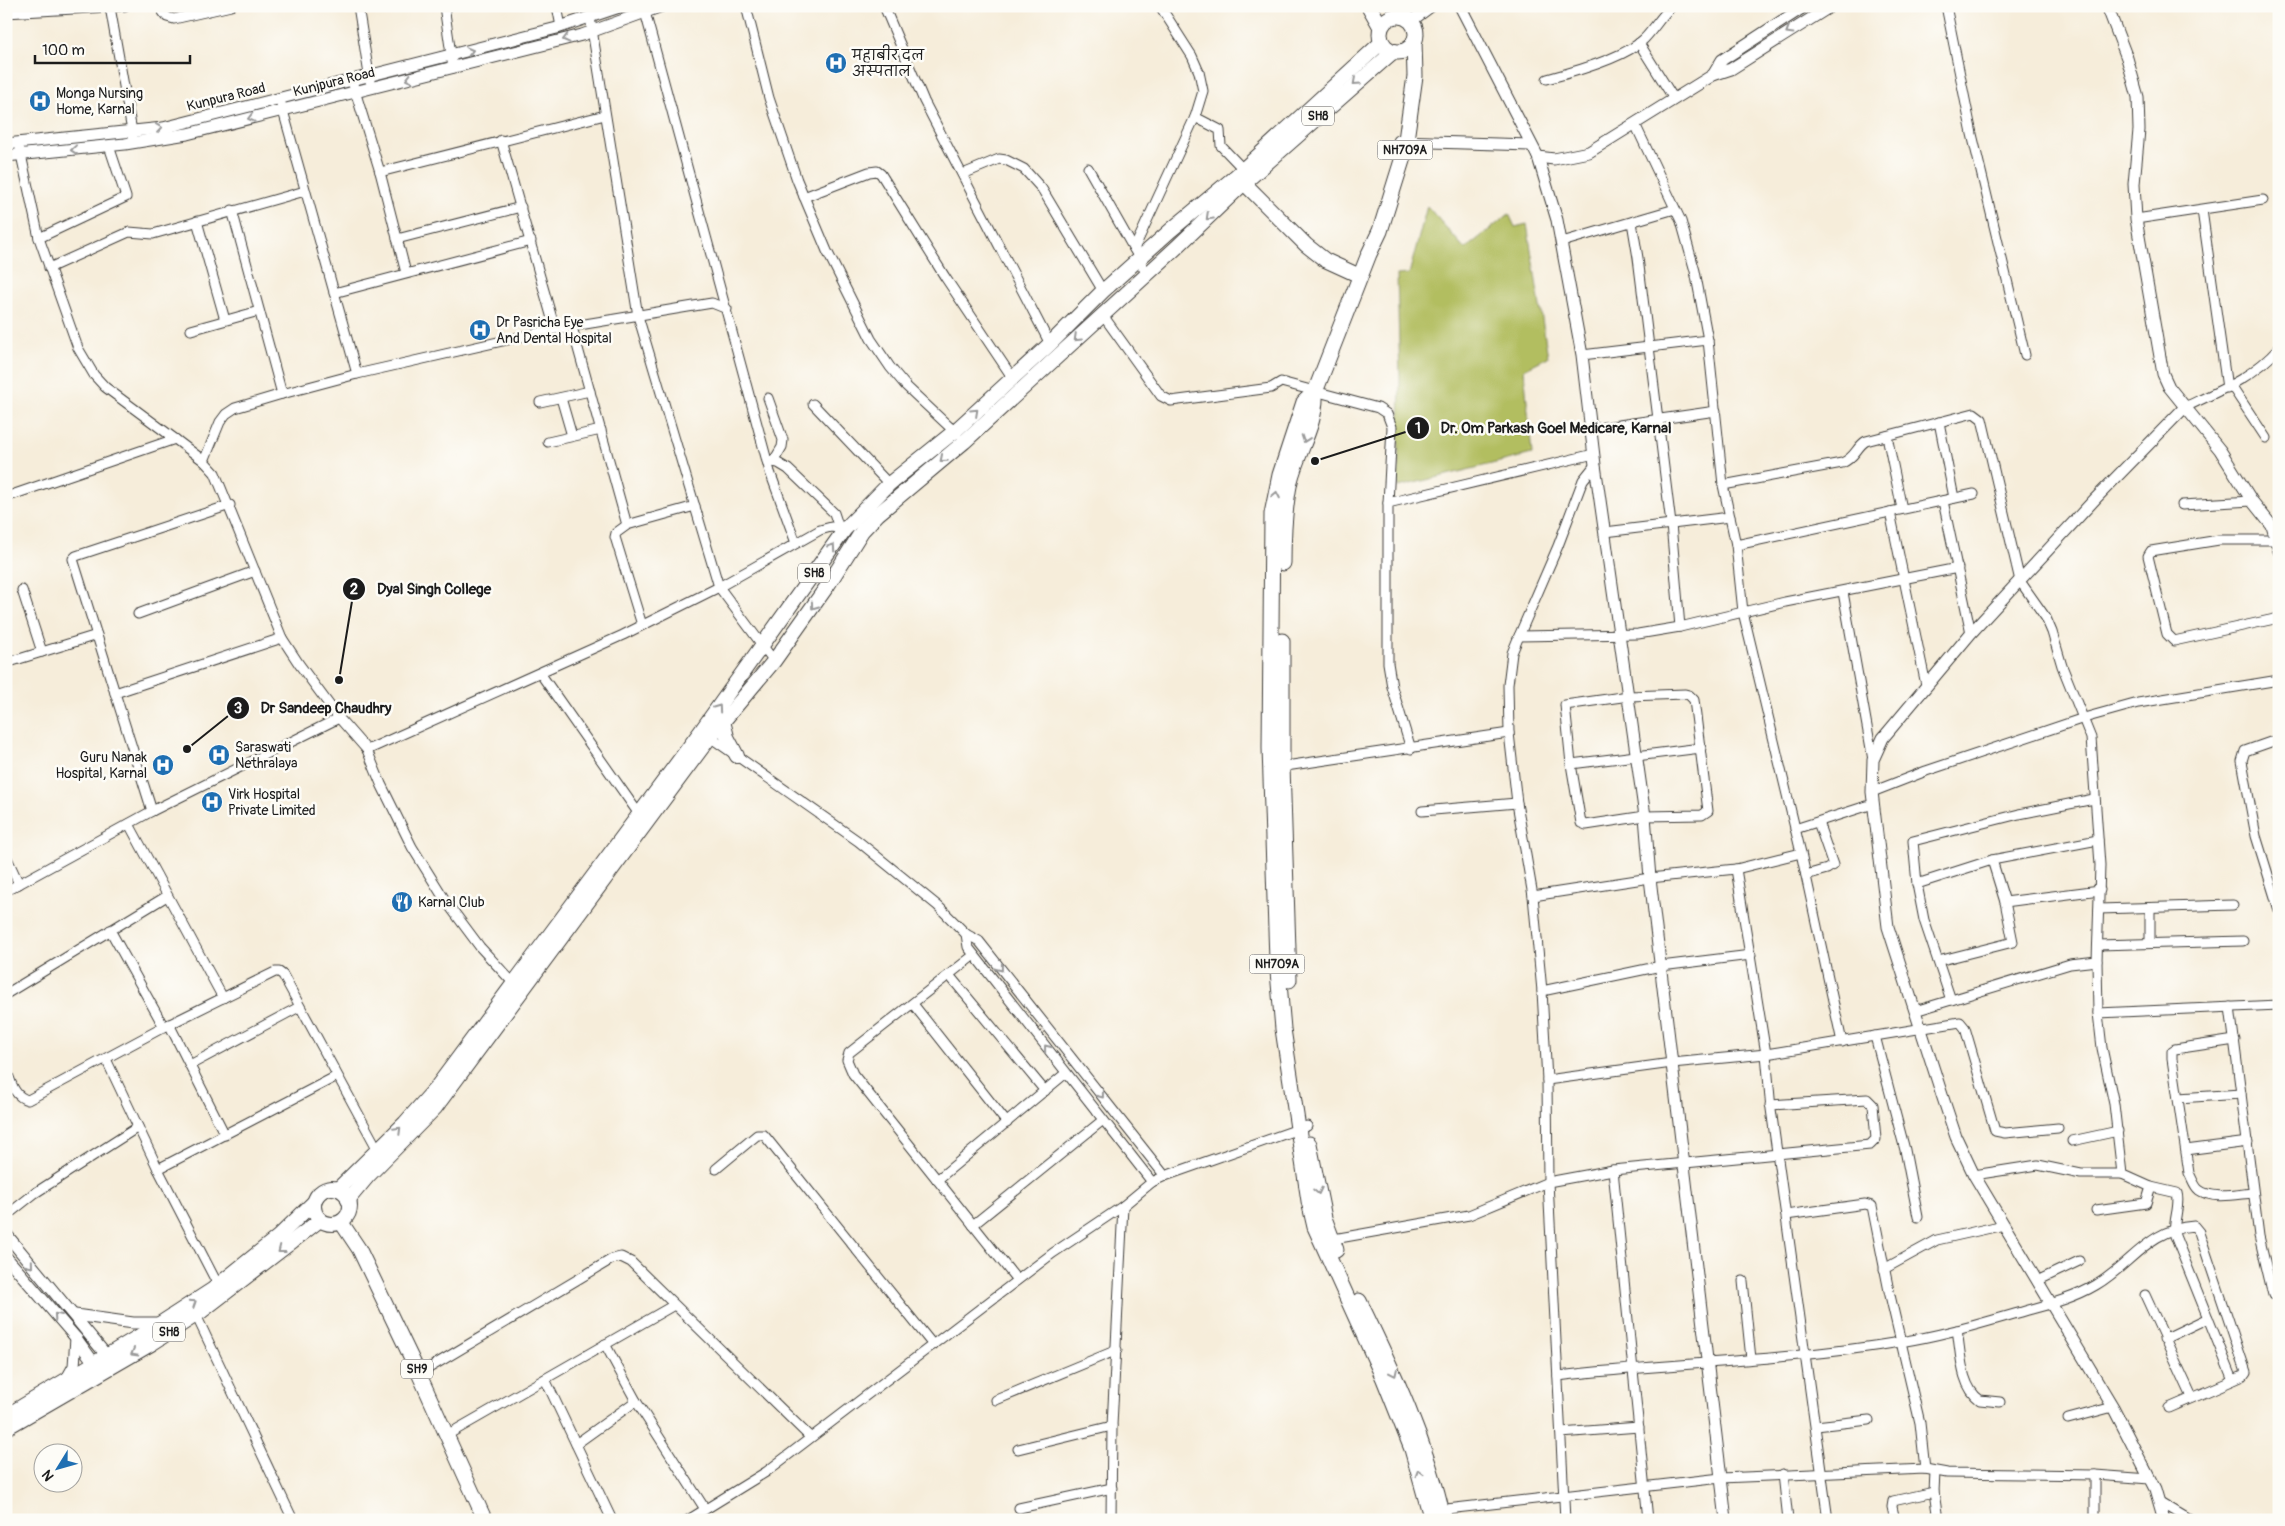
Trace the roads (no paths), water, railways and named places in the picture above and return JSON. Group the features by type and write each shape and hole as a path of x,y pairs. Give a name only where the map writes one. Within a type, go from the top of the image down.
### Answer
{"highway":[{"name":"NH709A","path":"1369,6 1381,27 1399,46 1415,76 1403,142 1380,231 1360,276 1315,392 1316,406 1290,480 1283,520 1276,767 1288,963 1302,1127 1319,1193 1327,1240 1403,1393 1433,1473 1437,1515"},
{"name":"NH709A","path":"1399,46 1416,34 1404,15"},
{"path":"1381,27 1391,17 1404,15"}],"main road":[{"name":"SH8","path":"341,1222 348,1214 348,1200 368,1176 435,1108 517,988 705,734 762,645 842,528 889,484 922,468 964,442 1102,314 1177,248 1244,176 1399,46"},
{"name":"SH8","path":"705,734 723,721 774,661 828,585 862,531 922,468 954,431 1050,344 1137,254 1244,176"},
{"path":"1244,176 1306,245 1325,260 1360,276"},
{"path":"992,396 1001,408"},
{"path":"723,721 729,742 737,756"},
{"name":"SH8","path":"6,1428 218,1285 278,1237 314,1202 319,1193 325,1189 338,1189 378,1150 436,1088 517,988"},
{"path":"338,1189 348,1200"},
{"path":"314,1202 315,1214 320,1220 331,1224 341,1222"},
{"name":"SH8","path":"6,1416 66,1380 151,1344 196,1315 320,1220"},
{"name":"SH9","path":"341,1222 359,1249 419,1374 485,1520"}],"street":[{"path":"6,13 125,6"},
{"path":"162,6 163,12 167,17 174,18 231,6"},
{"path":"358,6 371,88"},
{"path":"444,6 453,68"},
{"path":"557,6 561,27"},
{"name":"Kunpura Road","path":"281,105 352,81 561,27 622,6"},
{"name":"Kunjpura Road","path":"6,156 109,146 133,137 187,134 281,105 356,92 592,32 640,11 662,6"},
{"path":"746,6 768,98 804,197 827,251 871,339 890,367 906,386 964,442"},
{"path":"884,6 924,101 1050,344"},
{"path":"1137,254 1195,117 1203,91 1199,72 1192,56 1160,6"},
{"path":"1404,15 1431,6"},
{"path":"1460,6 1530,145 1538,157 1558,220 1582,355 1645,816 1650,878 1662,966 1726,1520"},
{"path":"1547,79 1589,67 1639,44 1672,6"},
{"path":"1713,75 1722,60 1805,6"},
{"path":"1538,157 1554,158 1589,152 1713,75 1731,69 1831,6"},
{"path":"1946,6 1972,134 2025,355"},
{"path":"2107,6 2127,58 2138,97 2139,130 2134,184 2136,219 2163,374 2169,388 2220,450 2252,501 2275,525 2278,546 2209,541 2151,551 2148,556 2167,634 2174,641 2279,618"},
{"path":"6,144 133,137 110,7"},
{"path":"640,11 770,461 796,543"},
{"path":"590,17 638,316 719,587 774,661"},
{"path":"1639,44 1674,99"},
{"path":"352,81 380,172 406,273"},
{"path":"281,105 357,374"},
{"path":"380,172 605,115"},
{"path":"1195,117 1220,130 1221,146 1244,176"},
{"path":"1635,124 1675,209 1688,242 1708,340 1723,485 1736,545 1743,612 1801,853 1842,1042"},
{"path":"501,140 522,207 555,329"},
{"path":"18,142 38,238 78,348 94,375 105,387 204,461 215,473 230,505 282,638 339,718 367,750 381,784 412,847 445,900 480,947 517,988"},
{"path":"1403,142 1530,145"},
{"path":"38,238 119,202 126,197 109,146"},
{"path":"963,174 999,159 1006,160 1024,169 1042,189 1103,291"},
{"path":"1088,168 1137,254 1146,274"},
{"path":"804,197 869,172 877,171 881,174 945,278 1012,378"},
{"path":"48,268 129,232 148,236 232,210 305,191"},
{"path":"2136,219 2263,200"},
{"path":"397,239 522,207"},
{"path":"1562,242 1675,209"},
{"path":"232,210 282,394"},
{"path":"2202,210 2229,387 2266,438"},
{"path":"197,221 225,320"},
{"path":"1632,222 1650,348 1671,524 1680,627"},
{"path":"334,293 531,241"},
{"path":"204,461 220,422 226,414 235,408 282,394 357,374 555,329 572,328 712,304 727,309"},
{"path":"191,330 258,311"},
{"path":"1102,314 1161,396 1171,401 1271,388 1280,382 1378,408 1387,414 1392,427 1388,503 1388,663 1392,687 1411,749"},
{"path":"572,328 627,525"},
{"path":"1582,355 1708,340"},
{"path":"1873,760 1883,738 1926,684 1971,633 2042,555 2185,407 2229,387 2254,371 2279,348"},
{"path":"540,402 590,391"},
{"path":"561,398 572,436"},
{"path":"768,398 783,440 782,447 770,461"},
{"path":"813,404 889,484"},
{"path":"1591,430 1716,411"},
{"path":"1723,485 1842,463 1853,458 1863,443 1974,413 1982,419 2020,581 2046,618 2062,666 2091,738 2100,890 2097,961 2098,1013 2102,1048 2114,1104 2122,1174"},
{"path":"1939,422 1954,498"},
{"path":"548,442 601,430"},
{"path":"1887,436 1902,509"},
{"path":"6,497 175,439"},
{"path":"1388,503 1595,460"},
{"path":"1565,1520 1548,1182 1547,1080 1542,991 1533,896 1517,803 1508,733 1508,685 1512,653 1558,546 1583,480 1595,460"},
{"path":"367,750 642,625 719,587 825,528 842,528 834,513 788,469 770,461"},
{"path":"1736,545 1974,494"},
{"path":"1943,500 1971,633"},
{"path":"2182,505 2252,501"},
{"path":"152,811 73,559 76,556 230,505"},
{"path":"642,625 615,537 619,529 627,525 695,506"},
{"path":"1890,512 1926,684"},
{"path":"1605,532 1730,517"},
{"path":"1519,636 1620,636 1680,627 1743,612 1958,568"},
{"path":"138,614 255,571"},
{"path":"22,590 42,652"},
{"path":"1843,592 1873,760 1873,804 1888,927 1919,1028 1956,1137 1974,1176 2113,1407 2150,1479 2160,1502 2164,1520"},
{"path":"6,662 97,635"},
{"path":"115,692 282,638"},
{"path":"540,673 643,819"},
{"path":"1872,792 1926,771 2084,718 2138,703 2279,680"},
{"path":"1629,696 1691,696 1694,700 1708,811 1702,816 1645,816 1582,824 1579,819 1571,764 1565,705 1629,696"},
{"path":"6,891 152,811 339,718"},
{"path":"1276,767 1411,749 1508,733"},
{"path":"705,734 858,841 932,900 966,934 979,941 1165,1176"},
{"path":"2279,739 2245,751 2242,761 2256,836 2279,910"},
{"path":"1571,764 1701,748"},
{"path":"1951,1000 1924,920 1912,843 1915,839 2019,814 2094,799"},
{"path":"1422,811 1517,803"},
{"path":"1795,829 1873,804"},
{"path":"1806,875 1827,869 1832,865 1818,822"},
{"path":"128,824 223,998"},
{"path":"1917,884 1992,860 2098,840"},
{"path":"1533,896 1650,878 1736,869 1801,853"},
{"path":"6,856 19,884"},
{"path":"1938,962 2012,943 2013,940 2004,902 1992,860"},
{"path":"1736,869 1766,1054 1770,1105 1828,1520"},
{"path":"2004,902 2100,890"},
{"path":"6,994 167,896"},
{"path":"2099,909 2233,906"},
{"path":"2150,909 2150,944"},
{"path":"110,930 190,1065 225,1135"},
{"path":"966,934 968,947 1152,1182"},
{"path":"2098,945 2244,941"},
{"path":"974,955 850,1053 847,1060 853,1074 1017,1280"},
{"path":"1542,991 1662,966 1751,956"},
{"path":"1915,1012 2070,964 2097,961"},
{"path":"6,1069 15,1091 20,1098 28,1100 166,1026 274,972 279,972 283,975 378,1150"},
{"path":"949,975 1045,1091"},
{"path":"913,1004 1007,1123"},
{"path":"2098,1013 2279,1005"},
{"path":"190,1065 299,1007"},
{"path":"2230,1007 2259,1236 2273,1295"},
{"path":"1547,1080 1672,1063 1766,1054 1960,1022 1964,1024 1996,1131 2005,1134 2058,1128"},
{"path":"1875,1036 1905,1150 1918,1217"},
{"path":"2235,1040 2173,1050 2172,1058 2189,1173 2198,1189 2219,1196 2253,1193"},
{"path":"106,1059 158,1169 218,1285"},
{"path":"937,1180 1066,1073"},
{"path":"158,1169 337,1076"},
{"path":"2178,1098 2241,1094"},
{"path":"1327,1240 1470,1215 1548,1182 1613,1170 1872,1144 1876,1139 1873,1105 1867,1099 1770,1105"},
{"path":"973,1224 1103,1120"},
{"path":"6,1216 36,1193 138,1127"},
{"path":"688,1520 766,1472 1017,1280 1053,1253 1123,1206 1152,1182 1302,1127"},
{"path":"2072,1141 2118,1132"},
{"path":"716,1168 758,1134 764,1135 932,1345"},
{"path":"2186,1150 2248,1142"},
{"path":"1974,1176 2038,1165 2081,1174 2122,1174 2151,1187 2178,1194 2174,1229 2180,1249 2233,1380"},
{"path":"1613,1170 1648,1520"},
{"path":"2096,1210 2146,1203 2151,1187"},
{"path":"1786,1216 1870,1205 1873,1209 1884,1270 1920,1423 1925,1469"},
{"path":"1111,1520 1112,1426 1123,1206"},
{"path":"1884,1270 1937,1240 2004,1225"},
{"path":"1558,1376 1633,1368 1806,1355 1901,1342 1957,1330 2050,1304 2095,1286 2149,1241 2174,1229 2194,1226 2199,1232 2246,1366 2246,1374 2169,1408"},
{"path":"6,1234 54,1294 75,1315 103,1363"},
{"path":"6,1257 76,1338 103,1363"},
{"path":"419,1374 618,1257 631,1262 810,1437"},
{"path":"2037,1281 2079,1261"},
{"path":"1743,1280 1751,1359"},
{"path":"2145,1295 2192,1397"},
{"path":"447,1435 674,1305"},
{"path":"75,1315 133,1322 161,1323"},
{"path":"196,1315 293,1520"},
{"path":"2164,1339 2208,1318"},
{"path":"1957,1330 1965,1376 1971,1390 1980,1400 2000,1402"},
{"path":"66,1380 74,1366 76,1338"},
{"path":"605,1344 636,1401 705,1509"},
{"path":"996,1400 1117,1350"},
{"path":"545,1379 612,1520"},
{"path":"576,1444 636,1401"},
{"path":"2068,1419 2113,1407"},
{"path":"1816,1426 1869,1420"},
{"path":"1018,1449 1112,1426"},
{"path":"1561,1433 1639,1426"},
{"path":"1437,1515 1564,1495 1722,1478 1783,1474 1925,1469 1935,1472 2095,1475 2150,1479"},
{"path":"1935,1472 1934,1492 1938,1520"},
{"path":"1783,1474 1788,1520"},
{"path":"2095,1475 2095,1520"},
{"path":"1019,1508 1112,1488"},
{"path":"1895,1520 1892,1507 1894,1502 1934,1492"},
{"path":"2160,1502 2190,1520"}],"place":[{"name":"महाबीर दल अस्पताल","path":"836,63"},
{"name":"Monga Nursing Home, Karnal","path":"40,101"},
{"name":"Dr Pasricha Eye And Dental Hospital","path":"480,330"},
{"name":"Dr. Om Parkash Goel Medicare, Karnal","path":"1315,461"},
{"name":"Dyal Singh College","path":"339,680"},
{"name":"Dr Sandeep Chaudhry","path":"187,749"},
{"name":"Saraswati Nethralaya","path":"219,755"},
{"name":"Guru Nanak Hospital, Karnal","path":"163,765"},
{"name":"Virk Hospital Private Limited","path":"212,802"},
{"name":"Karnal Club","path":"402,902"}]}
